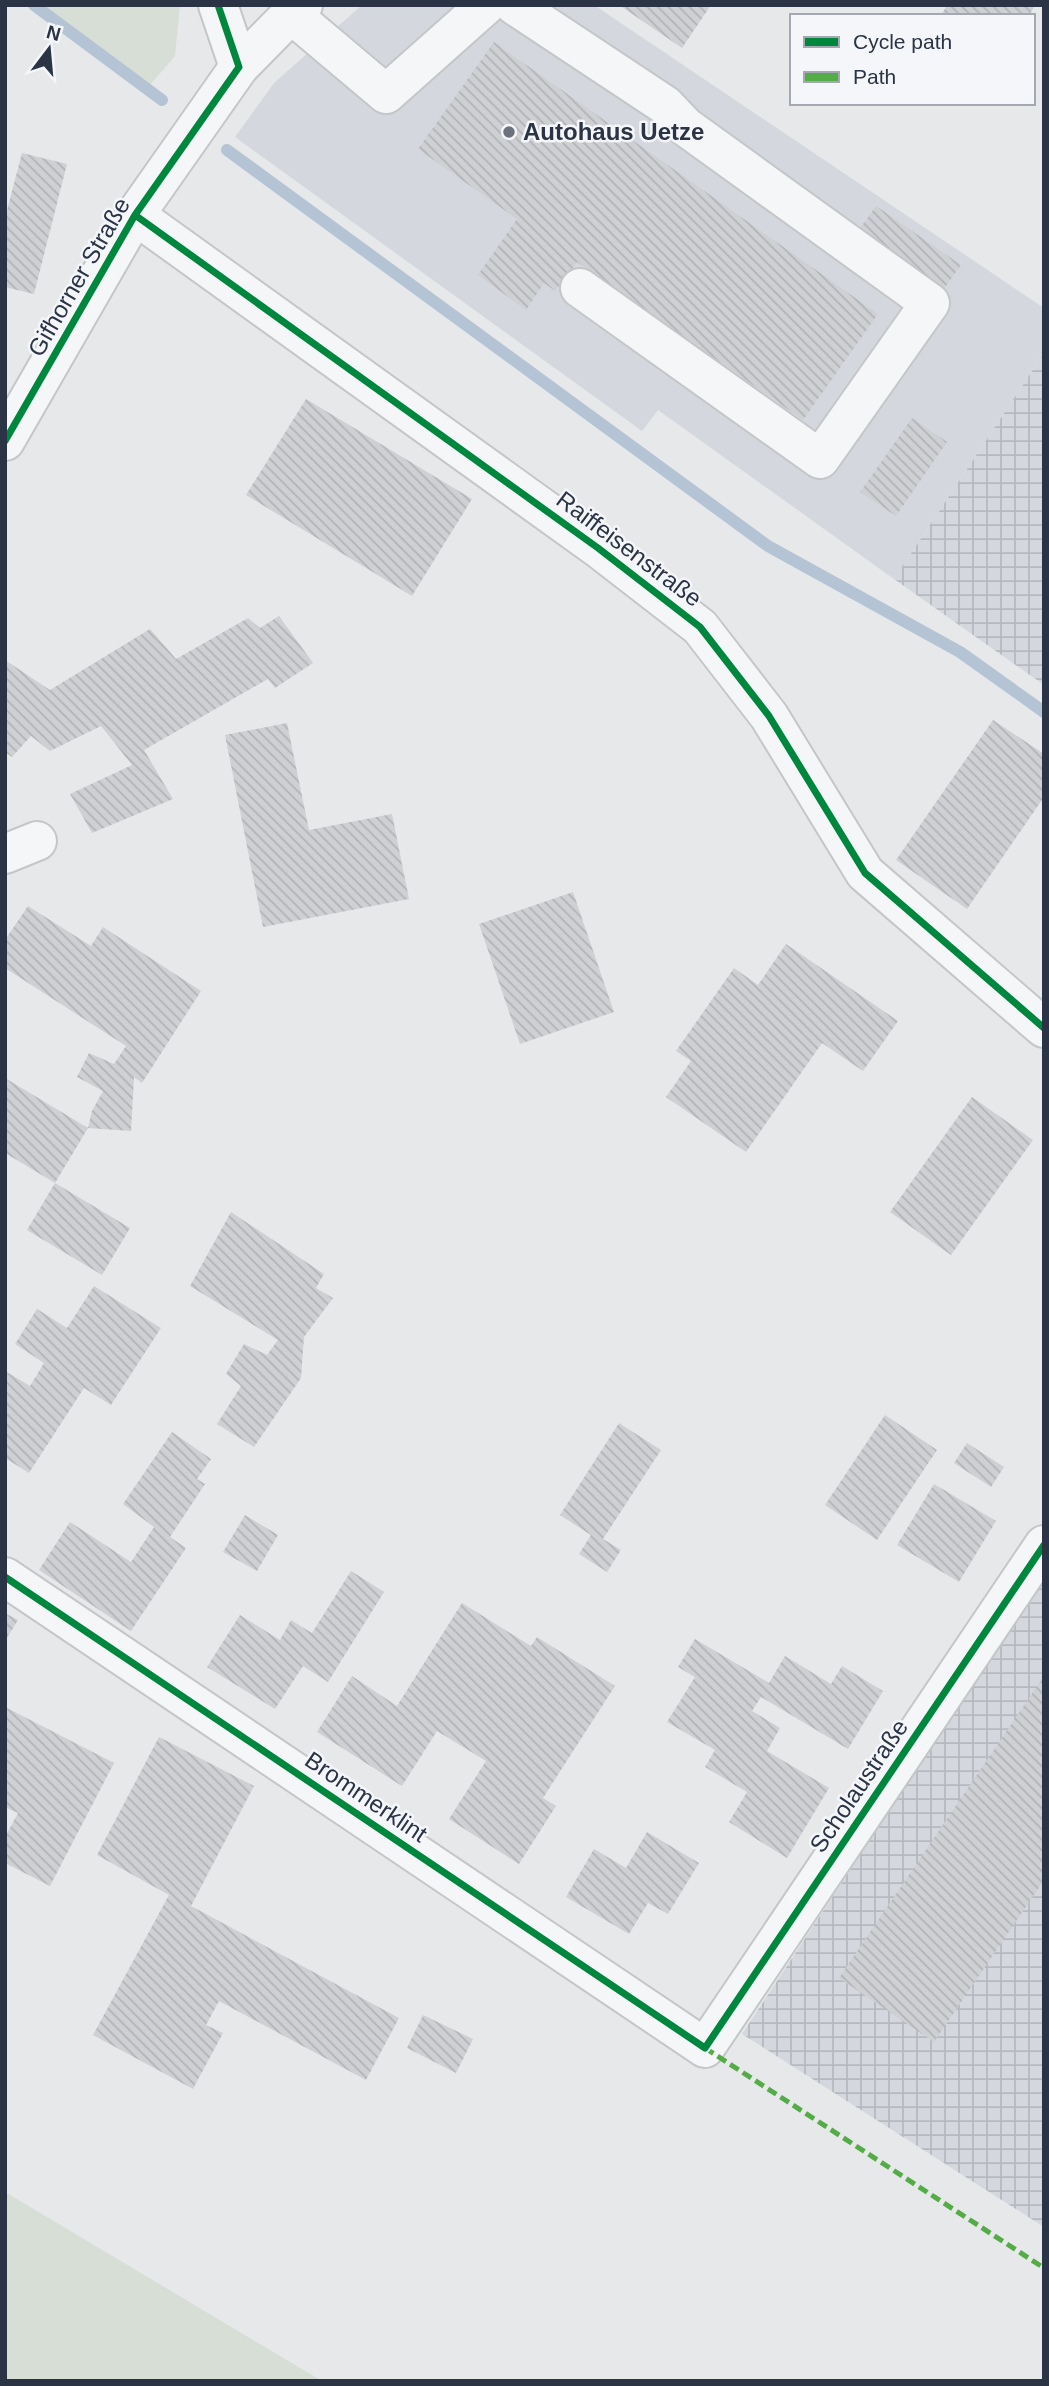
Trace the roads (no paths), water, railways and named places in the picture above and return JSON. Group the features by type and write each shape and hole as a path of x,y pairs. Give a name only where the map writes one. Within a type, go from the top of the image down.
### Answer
{"street":[{"path":"218,5 239,67"},
{"path":"297,10 386,94 486,5"},
{"path":"514,5 665,105 686,127 930,303 820,459 580,288"},
{"name":"Gifhorner Straße","path":"5,441 17,393 135,215 239,67 297,10"},
{"name":"Raiffeisenstraße","path":"135,215 598,548 700,627 769,716 865,873 1044,1028"},
{"name":"Scholaustraße","path":"705,2048 1044,1545"},
{"name":"Brommerklint","path":"5,1577 705,2048"}],"waterway":[{"path":"34,5 162,100"},
{"path":"227,150 768,546 960,652 1044,712"}],"place":[{"name":"Autohaus Uetze","path":"509,132"}]}
